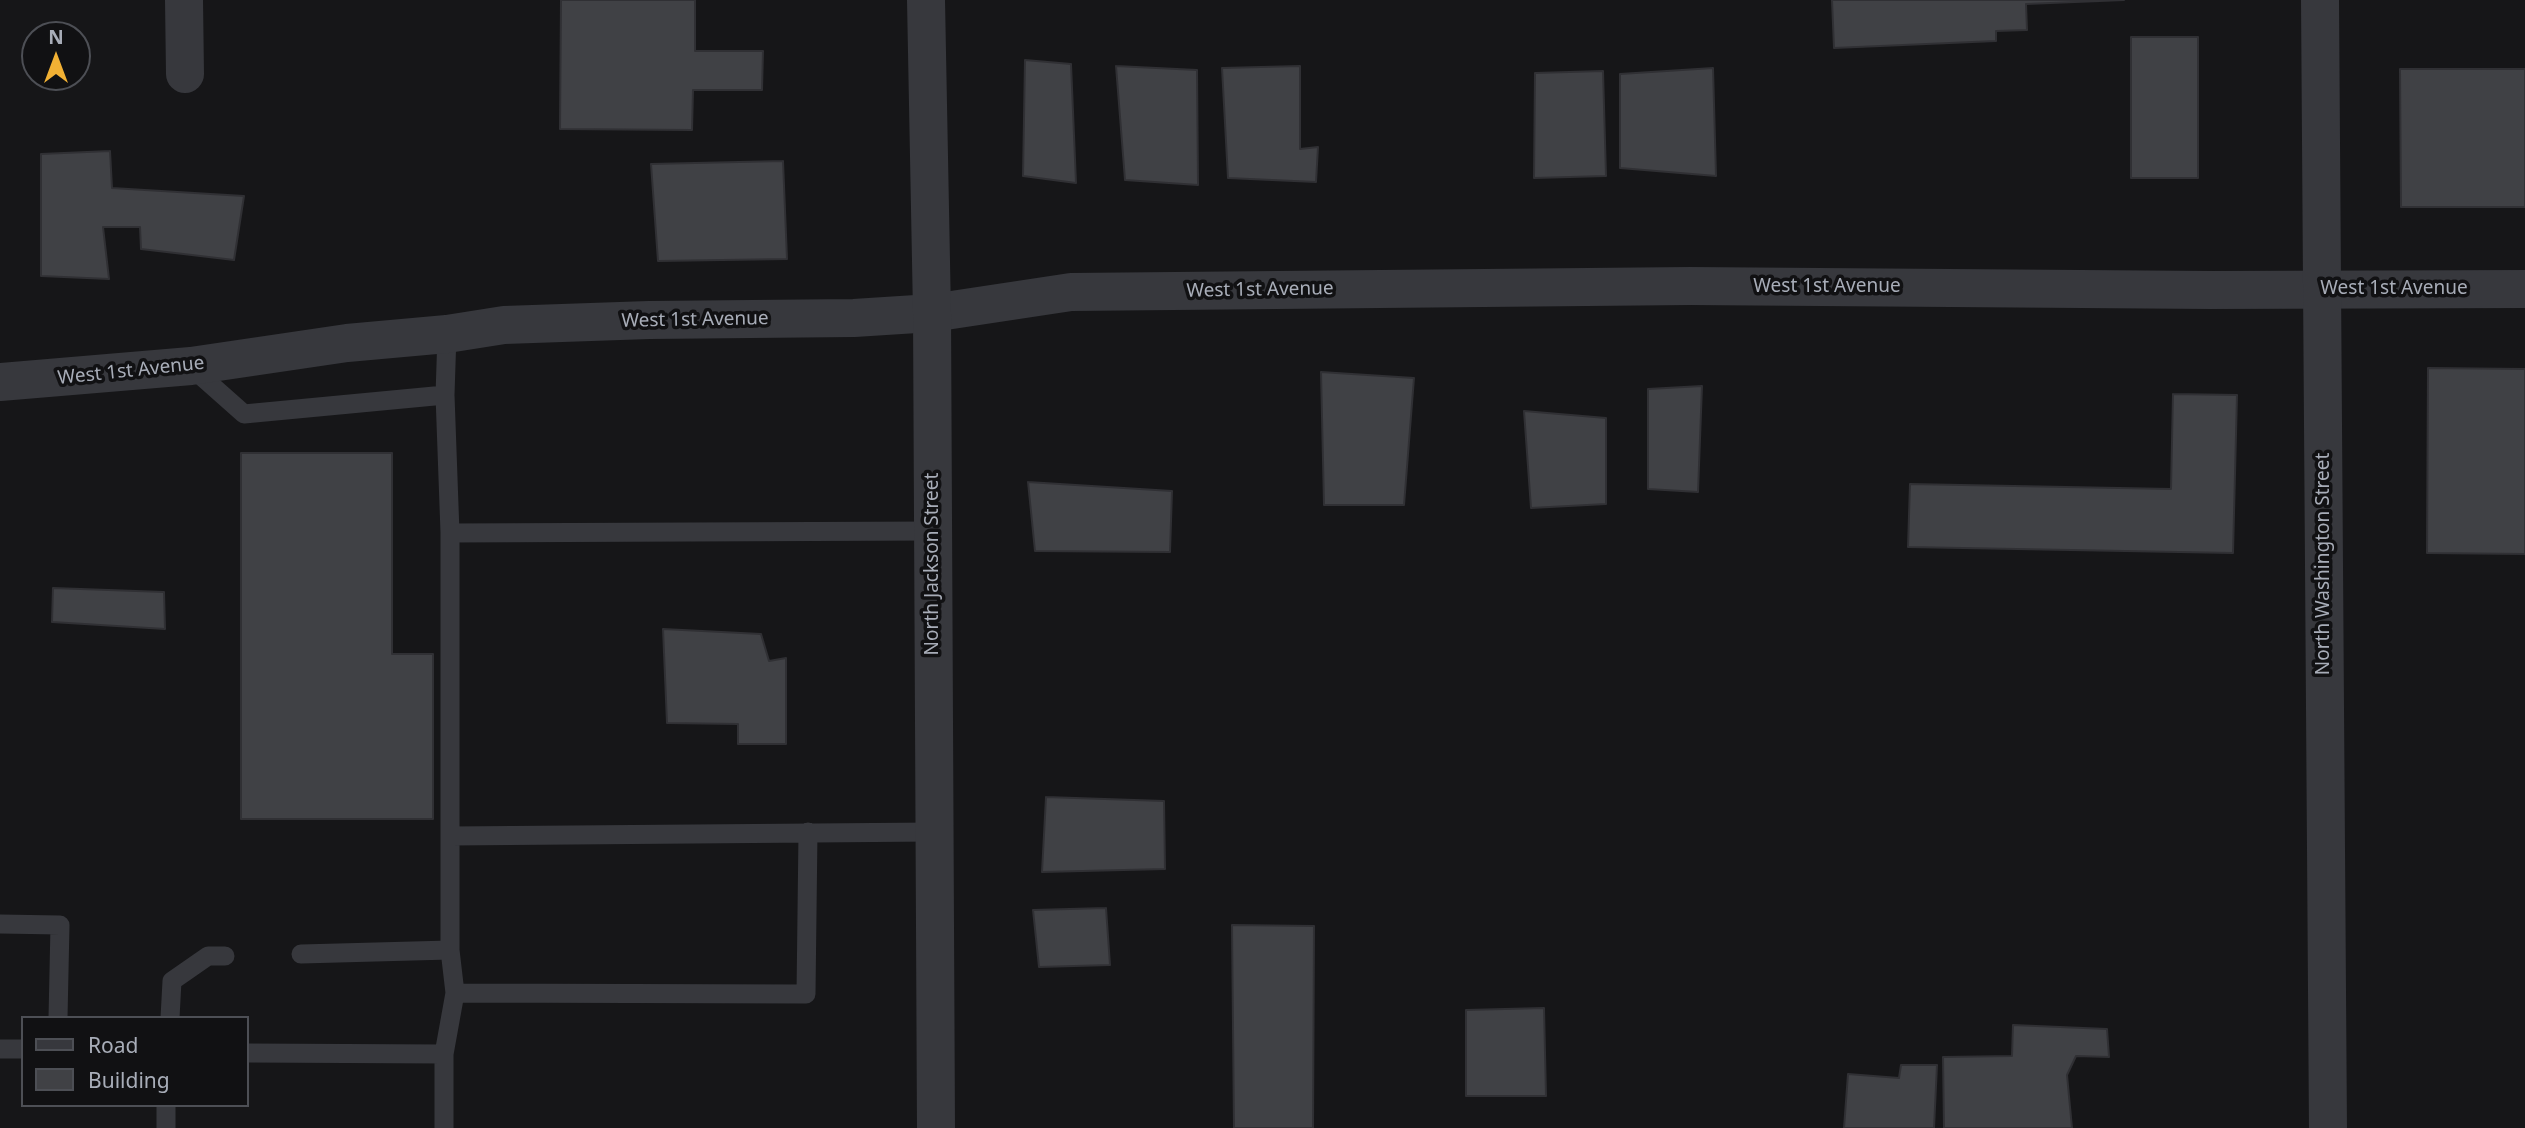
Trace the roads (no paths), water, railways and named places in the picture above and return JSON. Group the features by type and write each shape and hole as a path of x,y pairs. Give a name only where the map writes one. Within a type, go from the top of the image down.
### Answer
{"street":[{"path":"184,0 185,74"},
{"name":"North Jackson Street","path":"926,0 932,313 936,1128"},
{"name":"North Washington Street","path":"2320,0 2328,1128"},
{"name":"West 1st Avenue","path":"0,382 191,366 347,343 504,326 649,320 854,318 932,313 1071,292 1690,286 2211,290 2525,289"}],"lane":[{"path":"444,1128 443,1054 455,993 450,950 450,533 445,395 447,334"},
{"path":"191,366 244,414 445,395"},
{"path":"450,533 933,531"},
{"path":"455,993 806,994 808,832"},
{"path":"451,836 934,832"},
{"path":"0,924 60,925 58,1016"},
{"path":"301,954 450,950"},
{"path":"170,1016 172,981 208,956 225,956"},
{"path":"0,1049 21,1049"},
{"path":"248,1053 443,1054"},
{"path":"166,1107 166,1128"}]}
